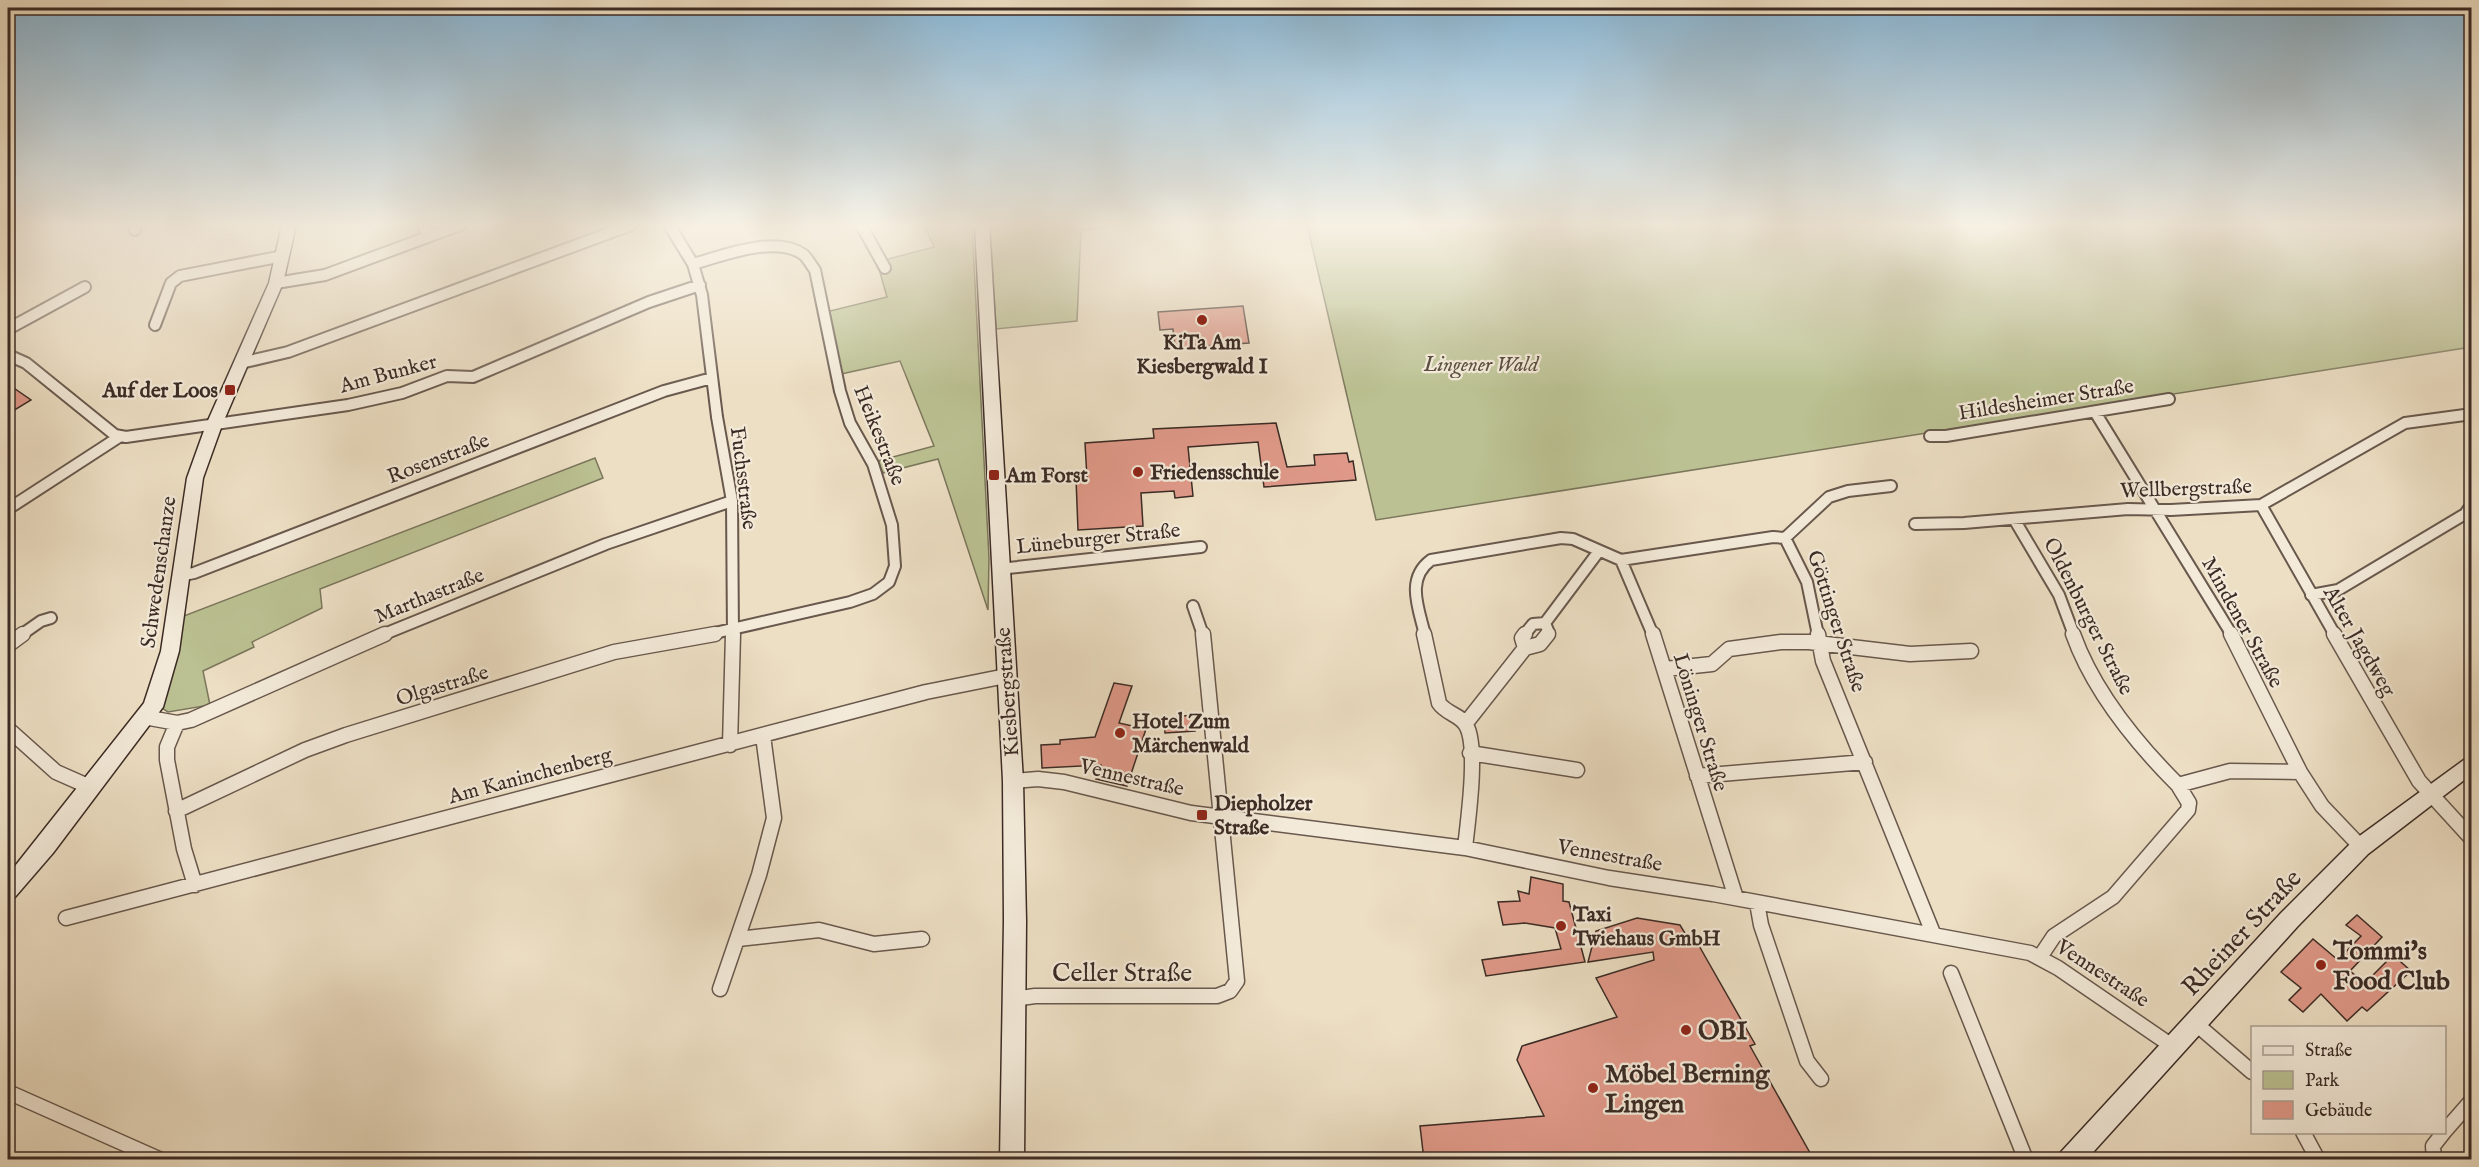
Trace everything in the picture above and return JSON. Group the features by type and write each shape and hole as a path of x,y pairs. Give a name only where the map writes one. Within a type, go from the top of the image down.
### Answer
{"street":[{"path":"155,325 171,283 176,279"},
{"name":"Schwedenschanze","path":"8,890 153,707 165,674 192,488 214,425 277,279"},
{"path":"276,283 298,279"},
{"path":"241,363 288,352 484,279"},
{"name":"Fuchsstraße","path":"698,279 732,501 734,570 730,745"},
{"name":"Heikestraße","path":"731,631 873,594 888,582 895,566 896,546 883,491 873,464 850,423 840,391 817,279"},
{"name":"Kiesbergstraße","path":"985,279 1016,856 1012,1160"},
{"name":"Am Bunker","path":"119,437 378,400 447,376 473,377 649,302 700,285"},
{"path":"8,329 85,287"},
{"path":"8,355 26,363 119,437 8,509"},
{"name":"Rosenstraße","path":"179,576 194,573 664,392 712,378"},
{"name":"Hildesheimer Straße","path":"1930,436 2169,399"},
{"name":"Mindener Straße","path":"2095,412 2238,646 2300,772 2322,806 2361,847"},
{"name":"Wellbergstraße","path":"1915,524 2014,519 2089,511 2261,505 2405,423 2472,414"},
{"name":"Göttinger Straße","path":"1891,486 1858,490 1829,497 1785,538 1805,577 1819,631 1823,662 1933,933"},
{"name":"Marthastraße","path":"144,717 177,723 226,706 428,615 606,544 732,501"},
{"path":"2311,595 2338,590 2465,514 2472,504"},
{"name":"Alter Jagdweg","path":"2261,505 2407,763 2430,794 2472,839"},
{"name":"Oldenburger Straße","path":"2014,519 2059,595 2077,645 2106,696 2147,754 2178,785"},
{"path":"1466,723 1442,710 1439,703 1415,589 1415,578 1423,566 1431,560 1561,538 1573,539 1621,560 1773,537 1785,538"},
{"name":"Lüneburger Straße","path":"999,569 1201,547"},
{"path":"1465,848 1470,753 1466,723 1526,648 1540,644 1549,633 1545,623 1599,551"},
{"name":"Löninger Straße","path":"1621,560 1648,618 1694,757 1697,776 1736,898"},
{"path":"1193,606 1203,631 1222,818"},
{"path":"8,645 41,621 51,618"},
{"name":"Olgastraße","path":"176,811 295,755 346,735 614,652 731,631"},
{"path":"1665,669 1712,664 1735,648 1793,642 1941,655 1971,651"},
{"name":"Am Kaninchenberg","path":"66,918 926,692 1006,676"},
{"path":"177,723 167,747 176,811 195,885"},
{"path":"8,729 61,776 80,786 90,787"},
{"path":"720,989 759,875 774,818 762,736"},
{"path":"1470,753 1577,770"},
{"path":"1697,776 1865,762"},
{"name":"Rheiner Straße","path":"2069,1160 2289,920 2361,847 2472,762"},
{"path":"2040,957 2054,936 2113,897 2188,810 2189,803 2178,785 2230,771 2300,772"},
{"name":"Vennestraße","path":"1013,781 1038,779 1064,782 1222,818 1465,848 1609,878 1933,933 2040,957 2108,1004 2159,1034 2172,1046"},
{"name":"Celler Straße","path":"1013,999 1035,996 1192,997 1217,996 1230,991 1237,981 1222,818"},
{"path":"1757,903 1761,925 1807,1061 1821,1079"},
{"path":"738,939 819,930 874,944 922,939"},
{"path":"1951,974 2026,1160"},
{"path":"2195,1023 2251,1070"},
{"path":"8,1092 151,1158"},
{"path":"2446,1130 2472,1100"},
{"path":"2304,1134 2318,1160"},
{"path":"2434,1160 2433,1146 2442,1134"}],"green space":[{"path":"882,279 975,279 989,558 988,610 938,459 883,473 878,461 934,446 900,361 841,374 826,312 887,297"},
{"path":"993,279 1079,279 1077,321 996,329"},
{"name":"Lingener Wald","path":"1320,279 2471,279 2471,347 1376,520"},
{"path":"595,458 603,478 320,589 322,608 252,642 254,647 203,671 210,705 168,712 160,707 176,619"}],"building":[{"name":"KiTa Am Kiesbergwald I","path":"1243,306 1249,343 1175,348 1173,329 1160,330 1158,312"},
{"path":"8,384 31,400 8,414"},
{"name":"Friedensschule","path":"1276,423 1287,467 1315,465 1314,455 1347,453 1349,462 1353,461 1356,480 1264,487 1258,442 1188,447 1193,496 1175,498 1174,491 1141,493 1143,526 1078,530 1076,479 1087,478 1085,443 1154,438 1153,429"},
{"name":"Hotel Zum Märchenwald","path":"1114,683 1132,686 1119,723 1146,729 1127,786 1096,779 1101,765 1042,768 1041,745 1060,744 1060,740 1095,737"},
{"path":"1193,715 1195,731 1165,733 1164,718"},
{"name":"Taxi Twiehaus GmbH","path":"1531,877 1563,884 1563,901 1569,902 1585,962 1486,976 1482,960 1561,949 1555,928 1525,923 1503,925 1498,902 1520,901 1518,891 1529,894"},
{"name":"Tommi's Food Club","path":"2357,915 2382,937 2350,971 2365,983 2393,955 2411,971 2367,1011 2362,1007 2347,1021 2321,994 2303,1012 2289,1000 2301,988 2281,972 2313,939 2338,960 2361,936 2346,925"},
{"path":"1637,918 1680,925 1692,945 1698,944 1755,1044 1750,1046 1814,1160 1424,1160 1420,1126 1544,1116 1517,1060 1522,1046 1617,1017 1596,978 1654,960 1653,952 1588,962 1596,931"}],"place":[{"name":"KiTa Am Kiesbergwald I","path":"1202,320"},
{"name":"Auf der Loos","path":"230,390"},
{"name":"Friedensschule","path":"1138,472"},
{"name":"Am Forst","path":"994,475"},
{"name":"Hotel Zum Märchenwald","path":"1120,733"},
{"name":"Diepholzer Straße","path":"1202,815"},
{"name":"Taxi Twiehaus GmbH","path":"1561,926"},
{"name":"Tommi's Food Club","path":"2321,965"},
{"name":"OBI","path":"1686,1030"},
{"name":"Möbel Berning Lingen","path":"1593,1088"}]}
